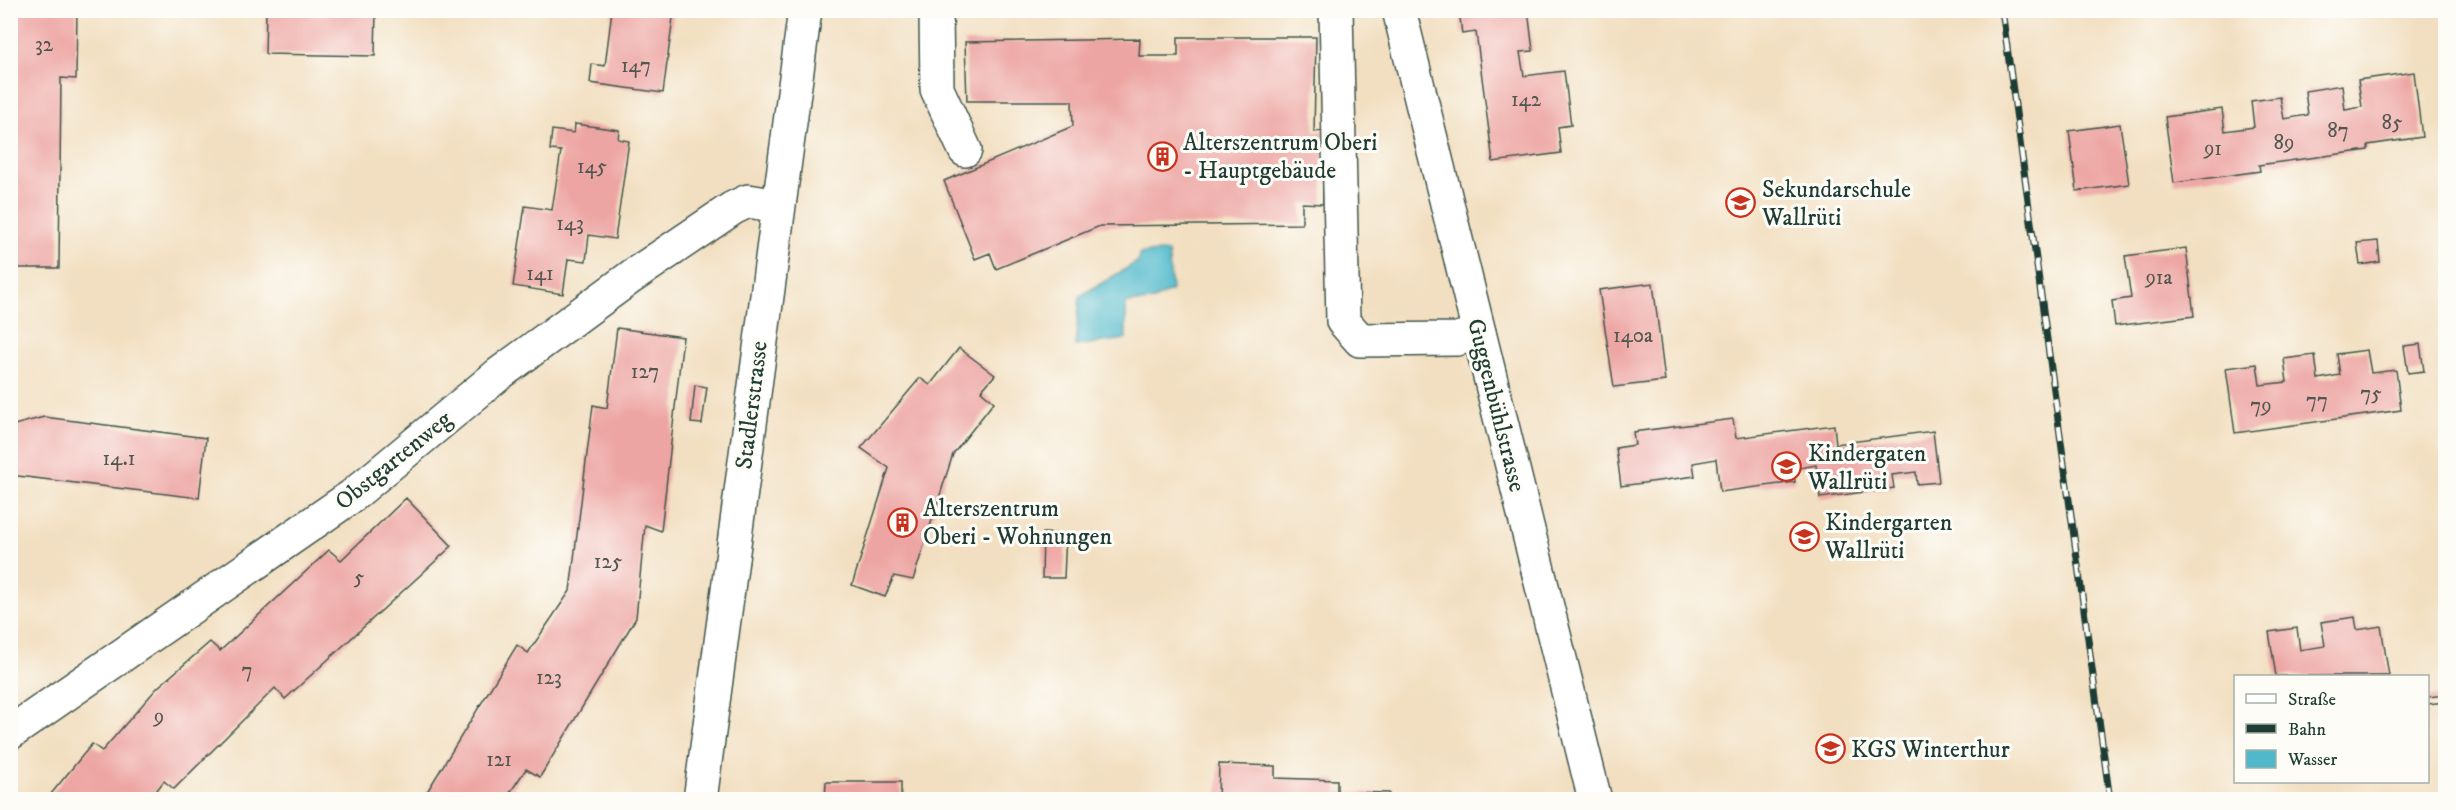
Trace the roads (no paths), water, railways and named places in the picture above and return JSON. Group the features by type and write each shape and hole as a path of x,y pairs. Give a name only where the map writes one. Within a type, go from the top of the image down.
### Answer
{"street":[{"name":"Stadlerstrasse","path":"700,800 805,10"},
{"path":"936,10 937,89 965,150"},
{"path":"1336,10 1342,321 1360,340 1456,339 1479,333"},
{"name":"Guggenbühlstrasse","path":"1399,10 1596,800"},
{"name":"Obstgartenweg","path":"10,734 352,496 499,374 631,277 733,208 748,201 778,206"}],"water":[{"path":"1168,252 1172,290 1152,301 1126,303 1126,339 1075,346 1080,296 1139,261 1140,253"}],"railway":[{"path":"2002,10 2110,800"}],"place":[{"name":"Alterszentrum Oberi - Hauptgebäude","path":"1162,156"},
{"name":"Sekundarschule Wallrüti","path":"1741,203"},
{"name":"Kindergaten Wallrüti","path":"1787,467"},
{"name":"Alterszentrum Oberi - Wohnungen","path":"902,522"},
{"name":"Kindergarten Wallrüti","path":"1804,536"},
{"name":"KGS Winterthur","path":"1830,749"}]}
